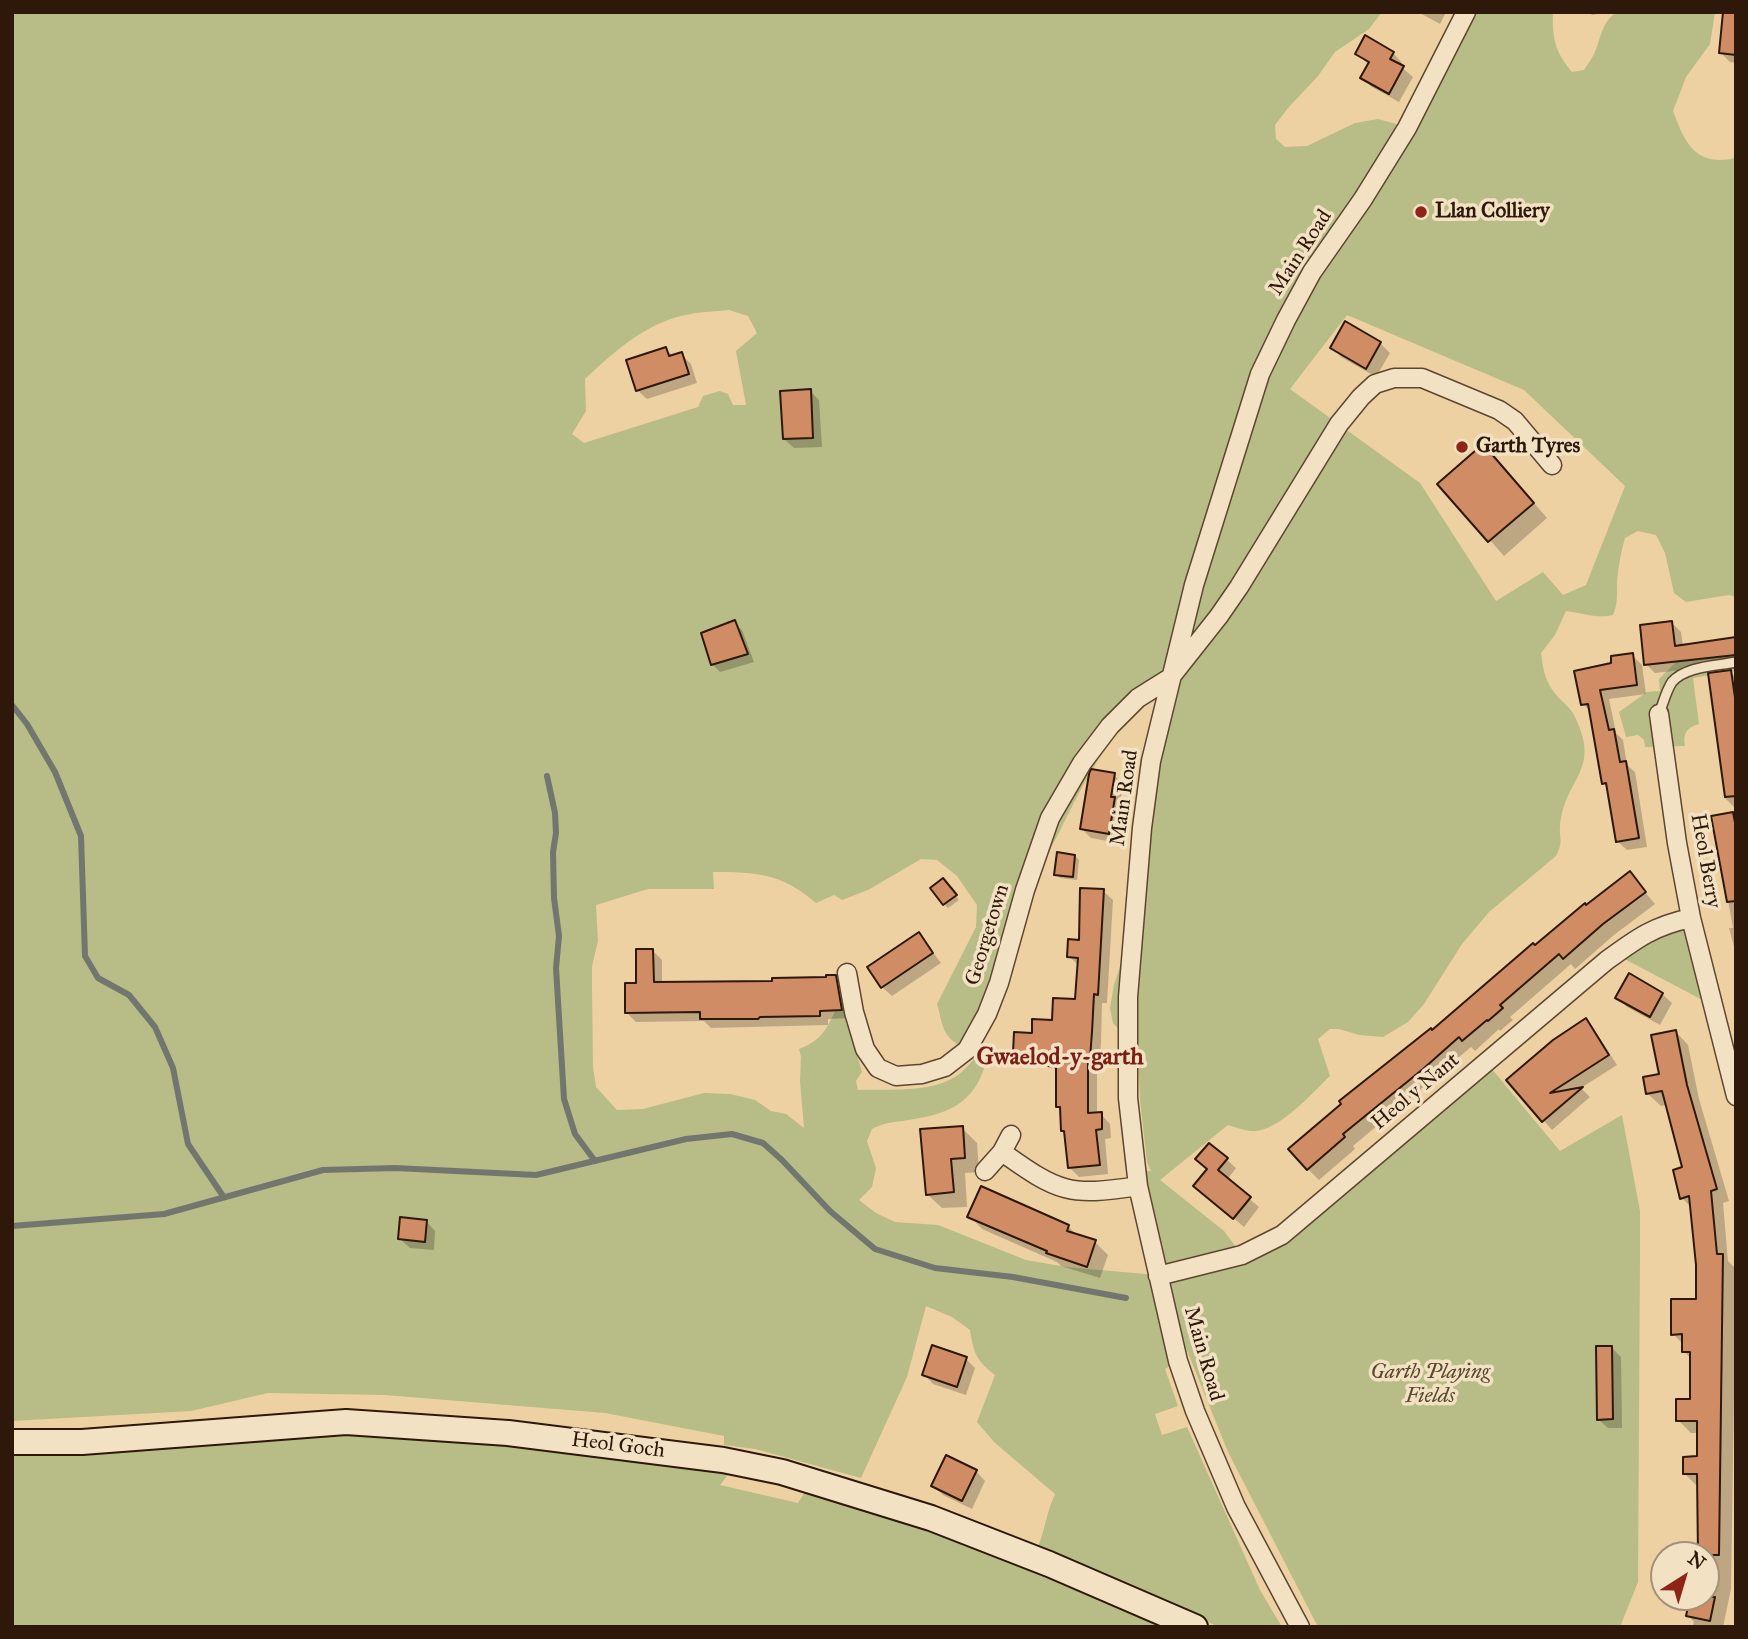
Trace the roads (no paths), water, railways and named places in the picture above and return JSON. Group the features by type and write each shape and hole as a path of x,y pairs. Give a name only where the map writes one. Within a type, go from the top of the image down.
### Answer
{"street":[{"name":"Main Road","path":"1300,1627 1236,1507 1195,1411 1178,1361 1157,1276 1138,1186 1128,1098 1128,997 1132,928 1149,774 1170,678 1194,585 1260,374 1312,272 1363,199 1407,128 1466,12"},
{"path":"1170,678 1239,587 1339,424 1375,384 1394,378 1422,378 1499,410 1515,421 1552,466"},
{"name":"Georgetown","path":"847,973 853,1012 864,1049 878,1068 897,1076 922,1074 945,1067 967,1050 987,1014 999,983 1025,890 1050,818 1082,763 1110,726 1138,698 1170,678"},
{"name":"Heol Berry","path":"1659,714 1677,843 1691,918 1736,1096"},
{"name":"Heol y Nant","path":"1157,1276 1242,1255 1282,1235 1606,961 1639,937 1665,924 1691,918"},
{"path":"985,1171 1002,1152 1011,1135"},
{"path":"1002,1152 1037,1177 1059,1188 1079,1192 1138,1186"},
{"name":"Heol Goch","path":"12,1442 82,1442 346,1422 508,1433 723,1460 782,1472 931,1518 1049,1564 1195,1627"}],"lane":[{"path":"1659,714 1671,684 1680,675 1696,669 1736,662"}],"waterway":[{"path":"12,705 27,724 55,772 81,836 85,956 98,978 129,995 155,1027 173,1068 188,1144 223,1196"},
{"path":"547,776 555,813 554,898 559,936 556,968 564,1099 575,1134 595,1161"},
{"path":"12,1226 164,1214 323,1170 395,1168 536,1175 686,1139 732,1134 763,1143 830,1211 875,1249 935,1268 1013,1277 1126,1298"}],"place":[{"name":"Llan Colliery","path":"1421,212"},
{"name":"Garth Tyres","path":"1462,447"}],"district":[{"name":"Gwaelod-y-garth","path":"1060,1058"}],"park label":[{"name":"Garth Playing Fields","path":"1430,1385"}]}
